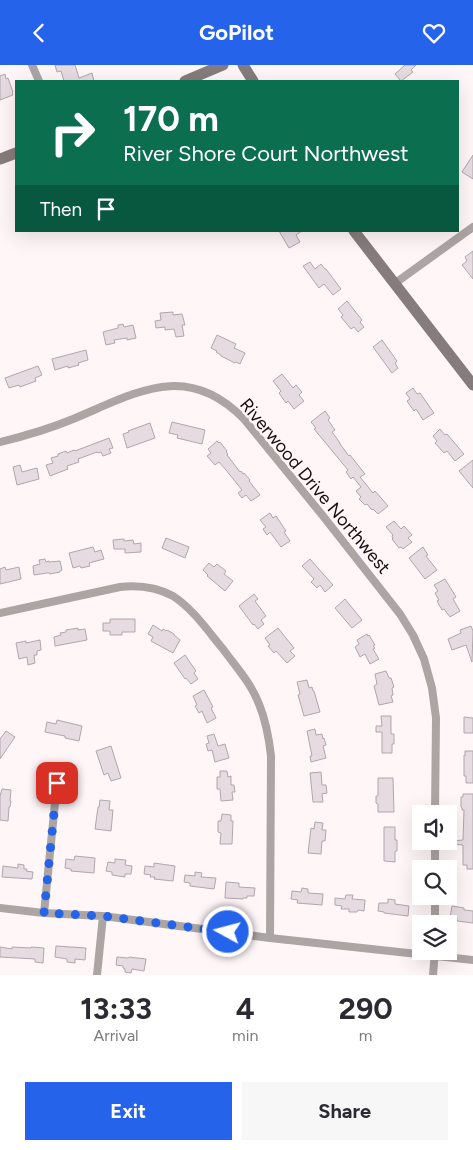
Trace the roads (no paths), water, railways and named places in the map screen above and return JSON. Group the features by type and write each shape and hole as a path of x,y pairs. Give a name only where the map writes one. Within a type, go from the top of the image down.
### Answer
{"street":[{"path":"32,65 39,80"},
{"path":"187,80 223,65"},
{"path":"243,65 253,80"},
{"path":"0,159 15,153"},
{"path":"394,284 473,227"},
{"path":"355,232 473,385"},
{"name":"Riverwood Drive Northwest","path":"0,442 66,422 141,391 156,387 178,385 198,389 218,397 234,408 322,515 400,614 414,635 424,659 432,688 436,718 435,805"},
{"path":"0,613 120,587 134,586 160,590 172,596 182,603 204,625 247,680 259,702 266,724 271,756 270,938"},
{"path":"44,913 57,783"},
{"path":"0,908 44,913 103,916 270,938 412,952"},
{"path":"97,975 103,916"},
{"path":"457,957 473,960"},
{"path":"433,975 434,960"}]}
